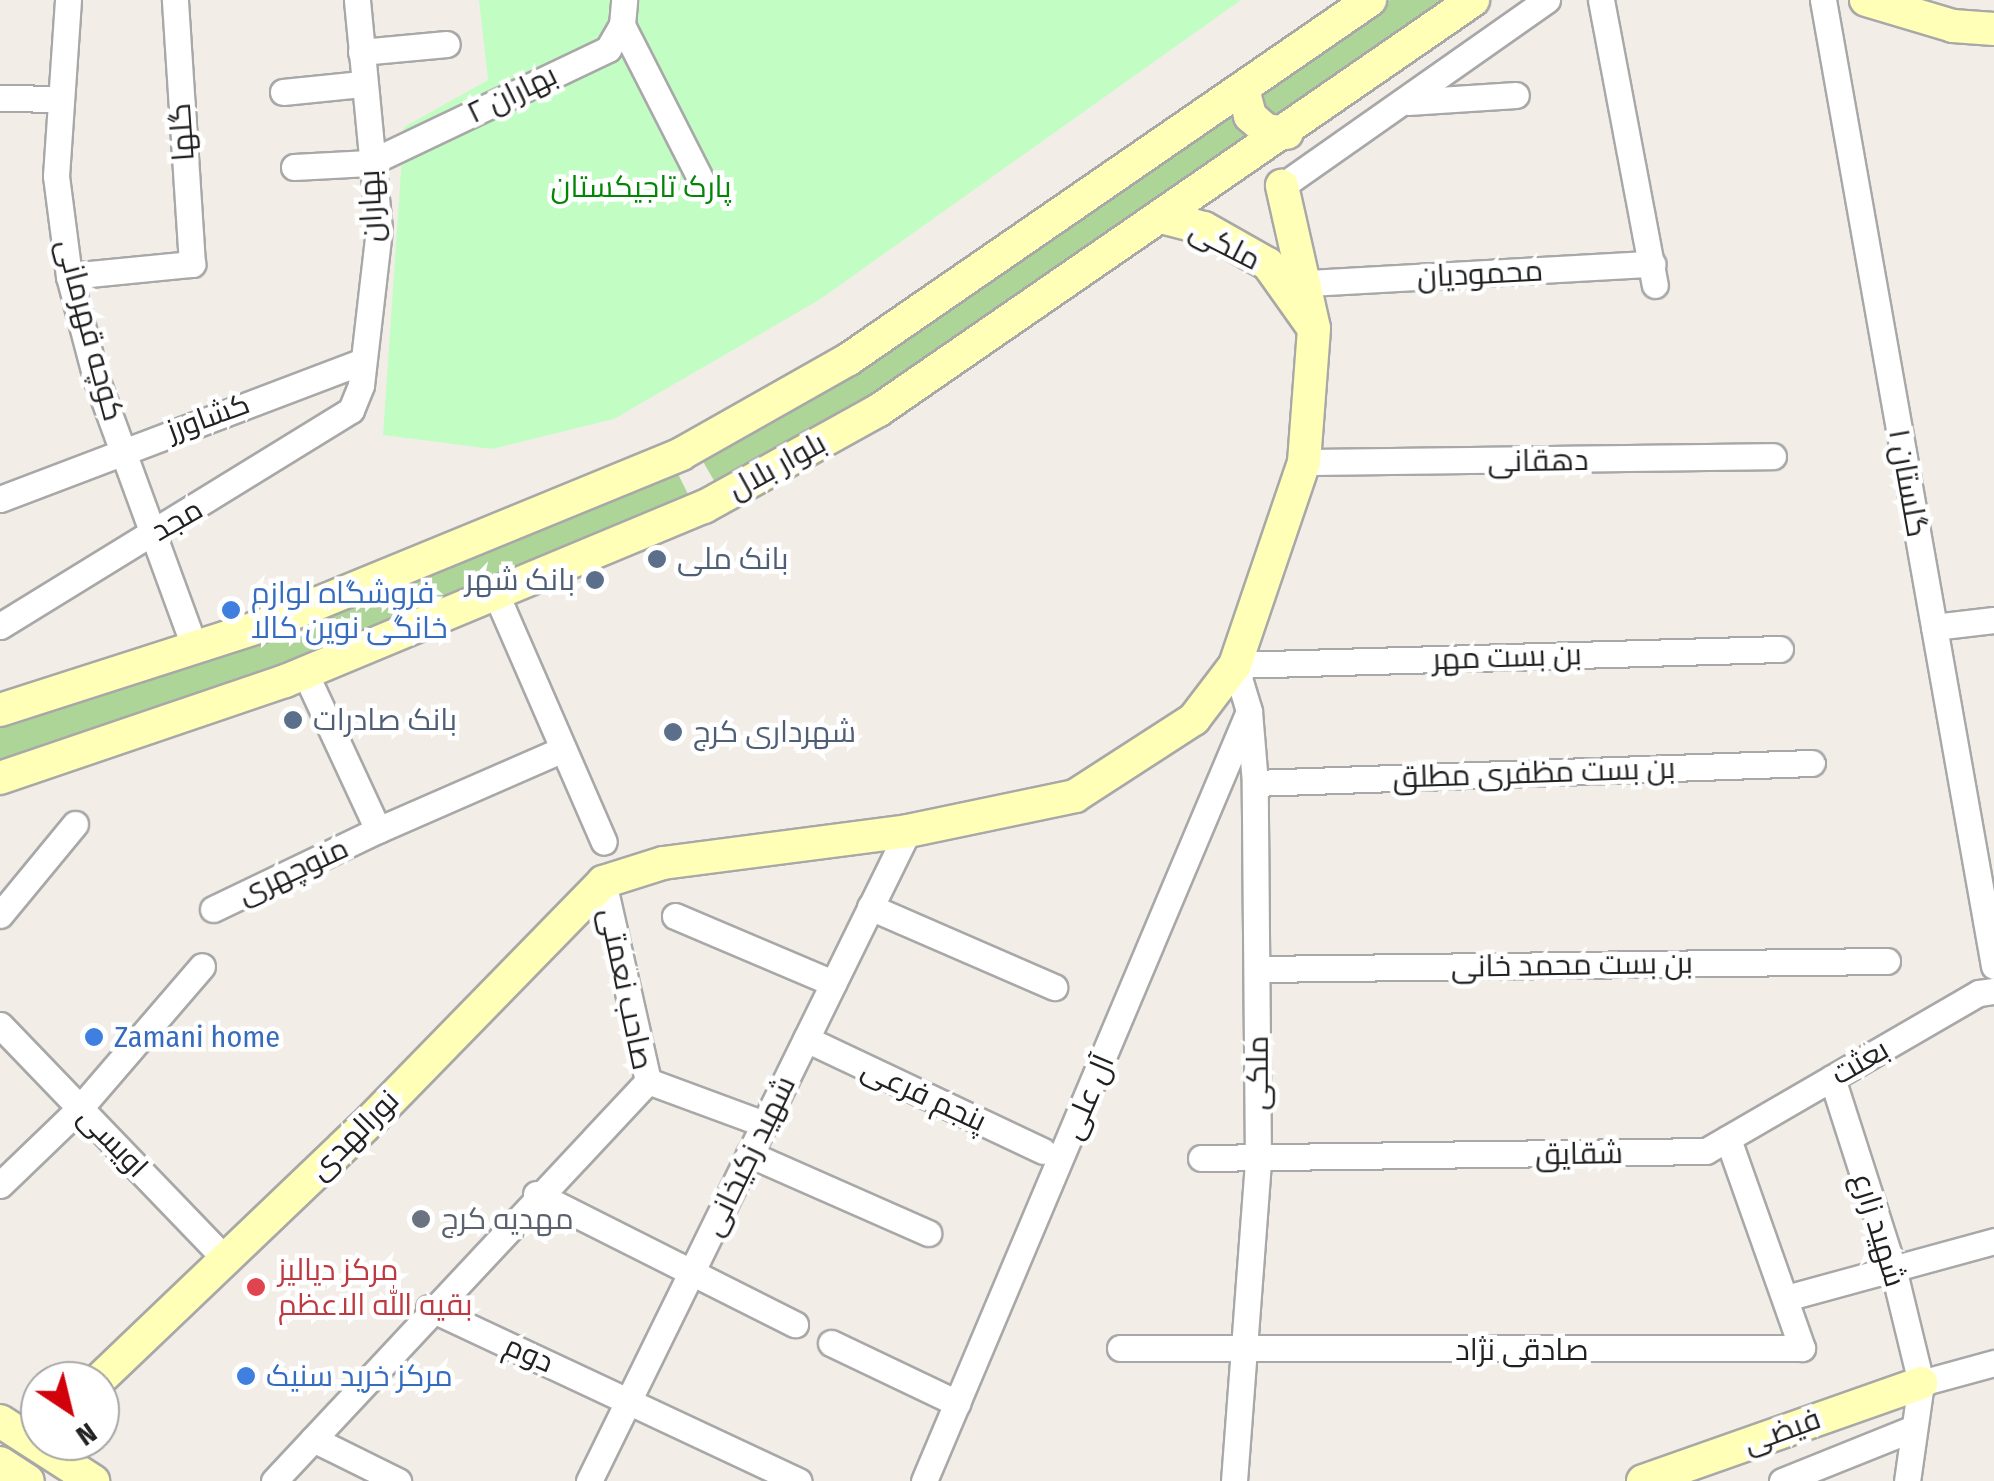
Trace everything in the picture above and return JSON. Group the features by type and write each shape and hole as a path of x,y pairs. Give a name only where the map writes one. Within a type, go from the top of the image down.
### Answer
{"main road":[{"name":"بلوار بلال","path":"0,710 195,649 681,454 850,359 1370,0"},
{"name":"بلوار بلال","path":"0,778 305,673 704,507 879,410 1165,218 1473,0"},
{"path":"1866,0 1953,26 1994,29"},
{"path":"1249,84 1244,94 1250,116 1266,130 1287,133"},
{"name":"ملکی","path":"1239,655 1304,462 1314,328 1308,283 1282,186"},
{"name":"ملکی","path":"1165,218 1204,228 1268,264 1314,328"},
{"name":"صاحب نعمتی","path":"603,882 663,863 908,830 1075,796 1194,718 1239,655"},
{"name":"نورالهدی","path":"119,1361 226,1260 603,882"},
{"name":"فیضی","path":"1643,1481 1920,1383"},
{"path":"66,1461 93,1481"},
{"path":"0,1464 28,1481"}],"street":[{"name":"کوچه قهرمانی","path":"68,0 56,176 69,276 122,448 195,649"},
{"name":"گلها","path":"69,276 192,264 176,0"},
{"name":"بهاران","path":"351,410 363,361 379,229 369,163 357,0"},
{"path":"1282,186 1408,102 1548,0"},
{"name":"محمودیان","path":"1308,283 1654,275 1601,0"},
{"name":"گلستان ۱","path":"1823,0 1994,966"},
{"path":"624,6 704,186"},
{"name":"بهاران ۲","path":"369,163 608,48 624,6"},
{"path":"361,52 447,44"},
{"path":"283,92 362,84"},
{"path":"1408,102 1516,94"},
{"path":"0,98 61,98"},
{"path":"294,167 369,163"},
{"name":"کشاورز","path":"0,499 122,448 363,361"},
{"name":"مجد","path":"0,626 351,410"},
{"name":"دهقانی","path":"1304,462 1773,456"},
{"path":"496,594 604,842"},
{"path":"1934,627 1994,620"},
{"name":"بن بست مهر","path":"1239,655 1780,650"},
{"name":"ملکی","path":"1234,1481 1258,1162 1256,783 1239,655"},
{"name":"منوچهری","path":"213,908 378,830 305,673"},
{"name":"آل علی","path":"924,1481 1249,711"},
{"path":"378,830 563,748"},
{"name":"بن بست مظفری مطلق","path":"1256,783 1812,763"},
{"path":"0,915 75,824"},
{"name":"شهید زکیخانی","path":"589,1481 908,830"},
{"name":"صاحب نعمتی","path":"274,1481 536,1194 648,1081 603,882"},
{"path":"870,907 1054,986"},
{"path":"674,916 833,983"},
{"name":"بن بست محمد خانی","path":"1257,969 1887,961"},
{"path":"0,1185 80,1108 202,966"},
{"name":"بعثت","path":"1728,1139 1994,990"},
{"name":"اویسی","path":"0,1025 226,1260"},
{"name":"پنجم فرعی","path":"806,1038 1043,1151"},
{"name":"شهید زارع","path":"1832,1078 1893,1268 1920,1383"},
{"path":"648,1081 764,1124"},
{"path":"1728,1139 1786,1298 1994,1241"},
{"name":"شقایق","path":"1201,1158 1258,1162 1706,1151 1728,1139"},
{"path":"749,1154 928,1234"},
{"path":"536,1194 794,1324"},
{"name":"صادقی نژاد","path":"1120,1348 1242,1351 1802,1348 1786,1298"},
{"name":"دوم","path":"430,1308 799,1481"},
{"path":"832,1343 957,1404"},
{"path":"1906,1481 1920,1383 1994,1363"},
{"path":"1782,1481 1914,1428"},
{"path":"312,1439 398,1481"}],"green space":[{"name":"پارک تاجیکستان","path":"479,0 1241,0 819,300 614,419 492,449 383,435 404,127 488,80"},
{"path":"1390,0 1445,0 869,401 716,484 698,453 1158,164"},
{"path":"675,468 690,498 254,678 0,761 0,726 264,643"}],"place":[{"name":"بانک ملی","path":"657,559"},
{"name":"بانک شهر","path":"595,580"},
{"name":"فروشگاه لوازم خانگی نوین کالا","path":"231,610"},
{"name":"بانک صادرات","path":"293,720"},
{"name":"شهرداری کرج","path":"673,732"},
{"name":"Zamani home","path":"94,1037"},
{"name":"مهدیه کرج","path":"421,1219"},
{"name":"مرکز دیالیز بقیه الله الاعظم","path":"256,1287"},
{"name":"مرکز خرید سنیک","path":"246,1376"}]}
